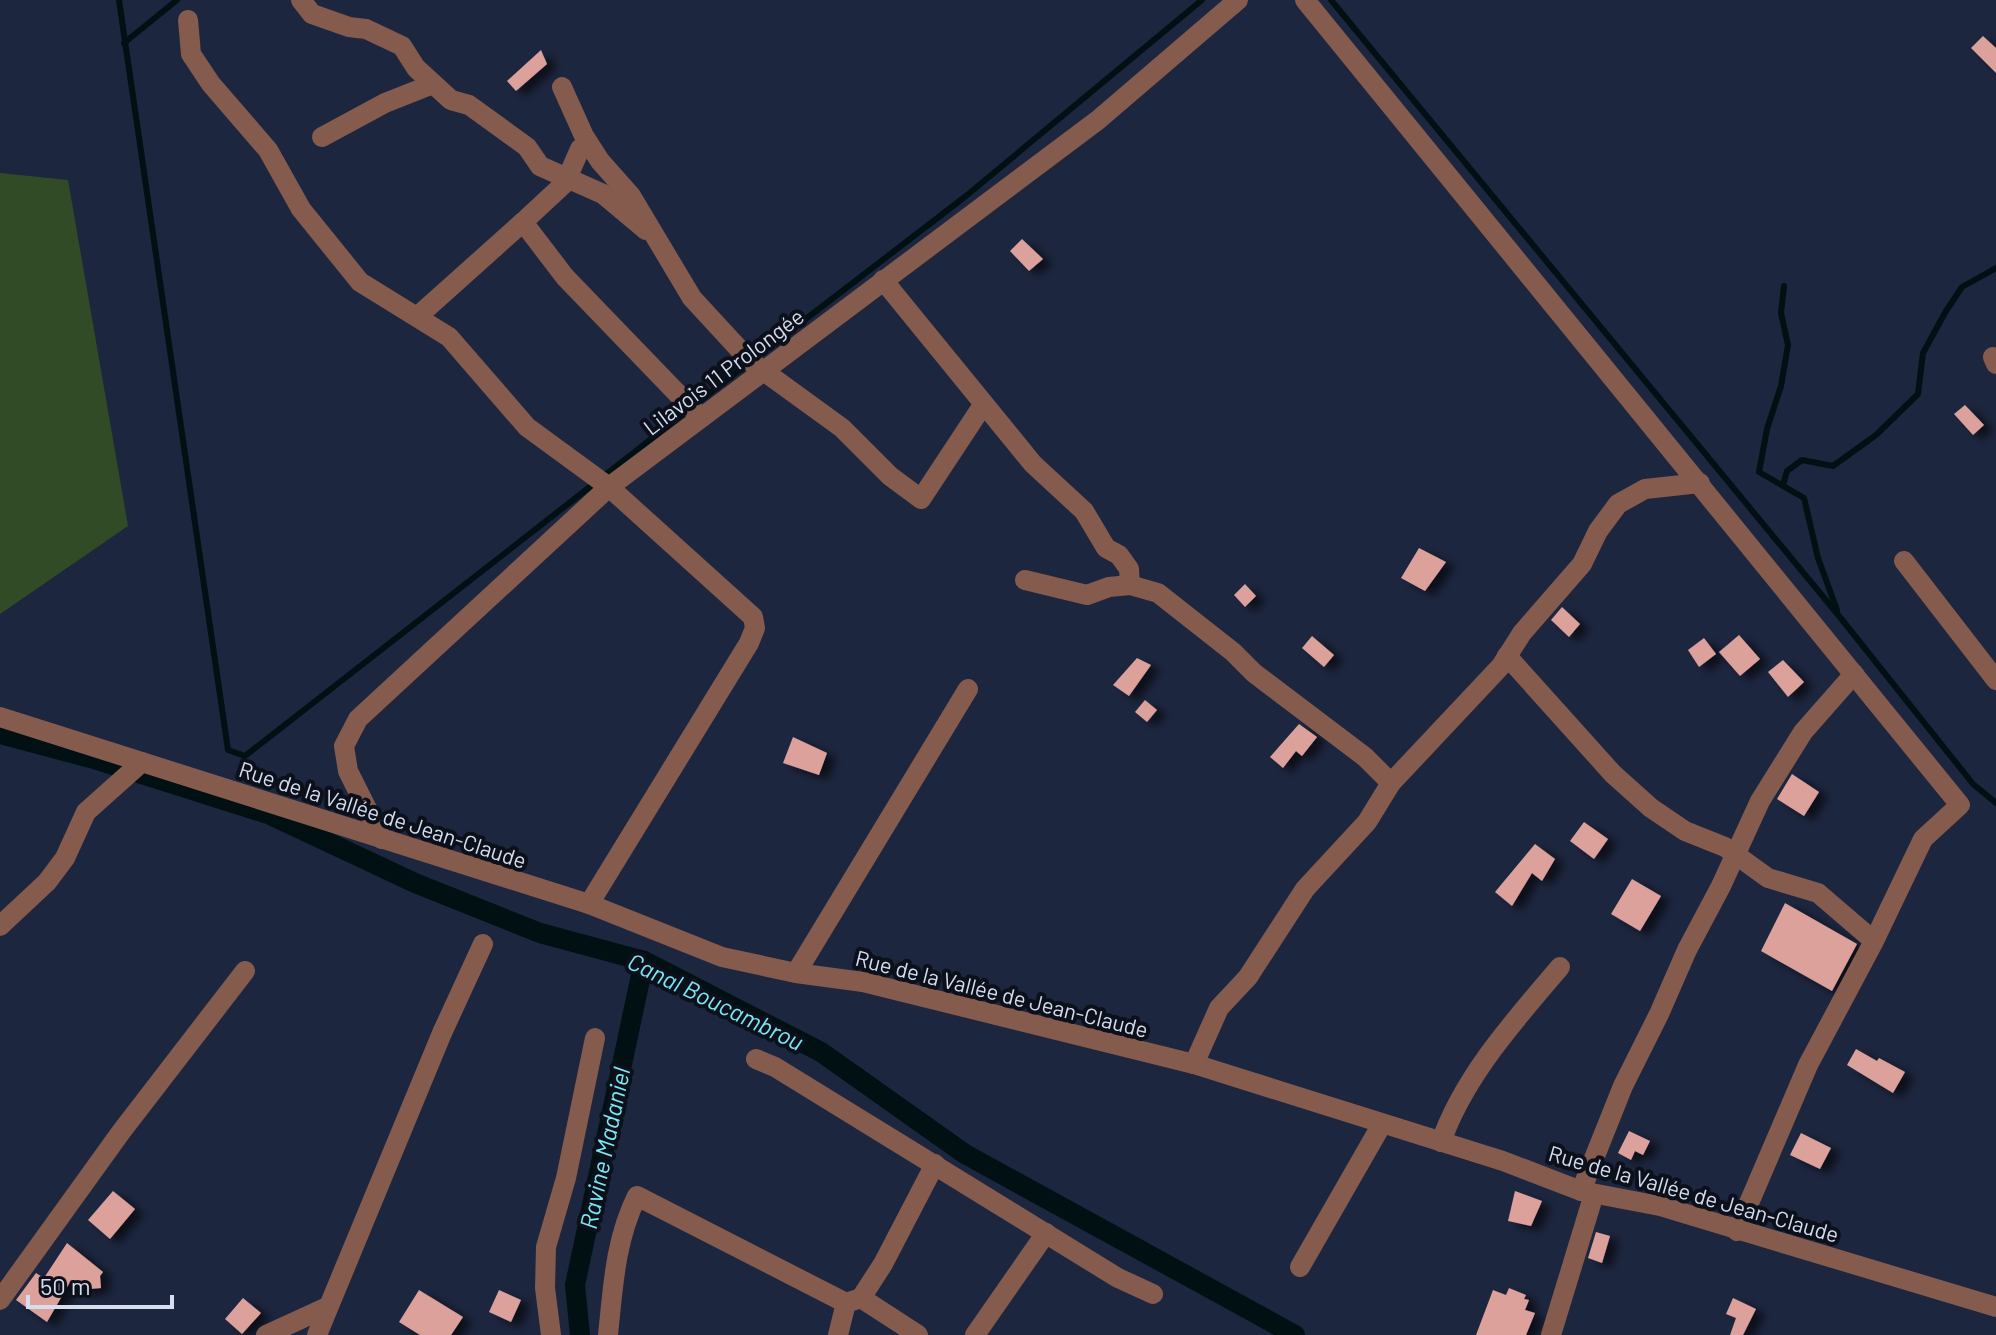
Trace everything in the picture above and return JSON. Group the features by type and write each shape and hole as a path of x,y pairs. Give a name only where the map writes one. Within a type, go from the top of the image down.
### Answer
{"street":[{"path":"301,0 312,14 349,27 366,29 402,46 416,68 451,100 469,105 527,147 540,166 603,194 658,240"},
{"name":"Lilavois 11 Prolongée","path":"382,839 348,771 344,746 358,719 609,487 1098,120 1238,0"},
{"path":"1305,0 1960,805 1923,839 1874,941 1808,1065 1737,1231"},
{"path":"188,20 191,54 211,84 268,150 301,209 360,282 449,337 527,427 609,487 753,617 755,628 749,643 589,904"},
{"path":"322,137 385,103 433,84"},
{"path":"562,87 589,145 631,196 692,298 751,362 842,428 890,476 921,499 983,405"},
{"path":"418,316 567,179 580,149 589,145"},
{"path":"523,222 565,277 701,418"},
{"path":"883,280 1033,464 1084,511 1106,548 1119,555 1129,569 1130,585"},
{"path":"1194,1064 1219,1008 1248,977 1305,889 1367,822 1391,783 1485,683 1522,633 1582,564 1598,531 1618,504 1645,489 1700,483"},
{"path":"1904,561 1996,680"},
{"path":"1025,580 1087,595 1109,587 1130,585 1158,593 1233,652 1254,673 1365,757 1391,783"},
{"path":"1507,656 1613,774 1651,808 1685,831 1725,847 1768,878 1818,893 1874,941"},
{"path":"1551,1335 1588,1192 1623,1086 1760,801 1803,732 1854,674"},
{"path":"796,973 968,689"},
{"name":"Rue de la Vallée de Jean-Claude","path":"0,717 589,904 722,957 796,973 863,982 1194,1064 1503,1161 1588,1192 1660,1206 1996,1307"},
{"path":"0,926 47,882 65,858 86,812 142,762"},
{"path":"317,1335 442,1033 483,944"},
{"path":"1441,1142 1452,1112 1473,1076 1560,967"},
{"path":"0,1300 121,1132 245,971"},
{"path":"551,1335 545,1288 546,1247 566,1178 595,1038"},
{"path":"756,1059 775,1067 1118,1278 1153,1294"},
{"path":"1300,1267 1382,1124"},
{"path":"838,1335 853,1301 883,1264 935,1164"},
{"path":"608,1335 618,1249 637,1196 918,1335"},
{"path":"975,1335 1046,1233"},
{"path":"266,1335 327,1307"}],"green space":[{"path":"0,173 68,180 128,526 0,614"}],"building":[{"path":"1983,36 1996,48 1996,73 1971,48"},
{"path":"541,50 547,64 516,91 507,81"},
{"path":"1022,239 1043,259 1029,271 1010,251"},
{"path":"1965,405 1984,425 1973,435 1954,414"},
{"path":"1419,548 1446,562 1425,591 1401,578"},
{"path":"1245,584 1256,596 1245,607 1234,595"},
{"path":"1562,607 1580,624 1569,637 1551,620"},
{"path":"1739,635 1760,659 1740,676 1719,652"},
{"path":"1312,636 1334,655 1324,667 1302,648"},
{"path":"1704,638 1716,654 1699,667 1688,650"},
{"path":"1137,658 1151,665 1129,696 1113,685"},
{"path":"1783,660 1804,682 1788,697 1768,672"},
{"path":"1145,700 1157,710 1147,722 1135,712"},
{"path":"1299,724 1317,737 1302,756 1296,751 1283,768 1270,757"},
{"path":"793,737 827,753 819,775 783,763"},
{"path":"1792,774 1819,792 1804,816 1777,799"},
{"path":"1584,822 1608,839 1594,859 1570,841"},
{"path":"1535,844 1555,859 1542,881 1532,873 1512,906 1495,892"},
{"path":"1632,879 1661,896 1640,931 1611,914"},
{"path":"1785,903 1857,944 1832,991 1761,951"},
{"path":"1856,1049 1905,1072 1893,1093 1847,1065"},
{"path":"1629,1131 1650,1141 1643,1155 1635,1151 1631,1160 1618,1153"},
{"path":"1801,1133 1831,1148 1820,1169 1790,1155"},
{"path":"113,1191 135,1209 110,1239 88,1220"},
{"path":"1515,1191 1542,1201 1531,1226 1508,1221"},
{"path":"1596,1232 1610,1236 1602,1263 1588,1258"},
{"path":"67,1243 103,1272 100,1276 101,1288 86,1292 70,1282 47,1322 16,1300 36,1273 44,1278"},
{"path":"1509,1288 1526,1295 1524,1299 1529,1300 1525,1310 1535,1313 1526,1335 1476,1335 1493,1290 1506,1295"},
{"path":"419,1290 463,1317 451,1335 420,1335 399,1322"},
{"path":"499,1290 521,1300 511,1322 489,1312"},
{"path":"243,1298 261,1313 242,1334 225,1319"},
{"path":"1733,1298 1756,1309 1743,1335 1730,1335 1736,1318 1726,1314"}],"waterway":[{"path":"119,0 228,750 245,756 746,365"},
{"path":"124,43 177,0"},
{"path":"755,358 966,196 1202,0"},
{"path":"1331,0 1839,616 1973,784 1996,803"},
{"path":"1783,485 1787,471 1802,460 1833,466 1876,435 1918,394 1923,353 1946,311 1962,287 1996,268"},
{"path":"1784,286 1781,313 1788,345 1759,472 1804,498 1818,558 1837,610"},
{"name":"Canal Boucambrou","path":"0,734 94,759 268,814 415,883 540,933 644,961 821,1052 965,1154 1295,1335"},
{"name":"Ravine Madaniel","path":"580,1335 575,1285 644,961"}]}
